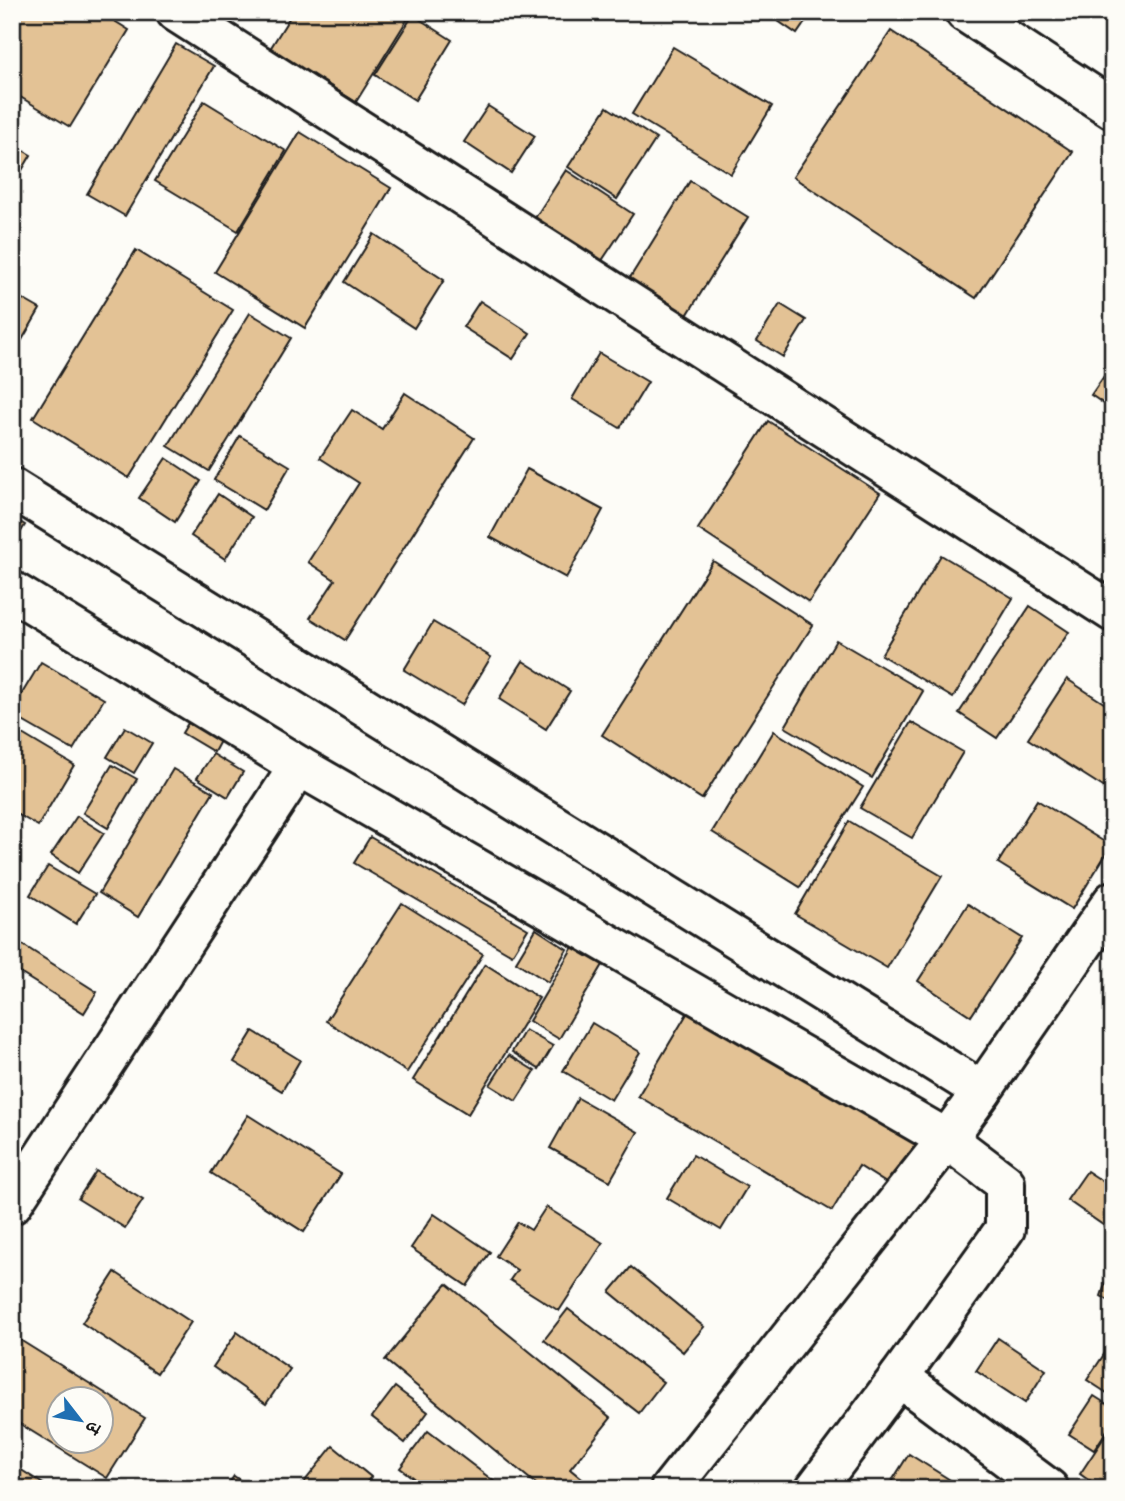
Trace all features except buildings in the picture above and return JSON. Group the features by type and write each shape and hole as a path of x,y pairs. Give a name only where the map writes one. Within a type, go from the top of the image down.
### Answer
{"street":[{"path":"176,12 1113,612"},
{"path":"965,12 1113,109"},
{"path":"12,488 982,1091"},
{"path":"12,591 299,766 947,1139 1005,1183 1005,1228 815,1489"},
{"path":"12,1203 299,766"},
{"path":"670,1489 947,1139 1113,901"},
{"path":"899,1377 1049,1489"}]}
